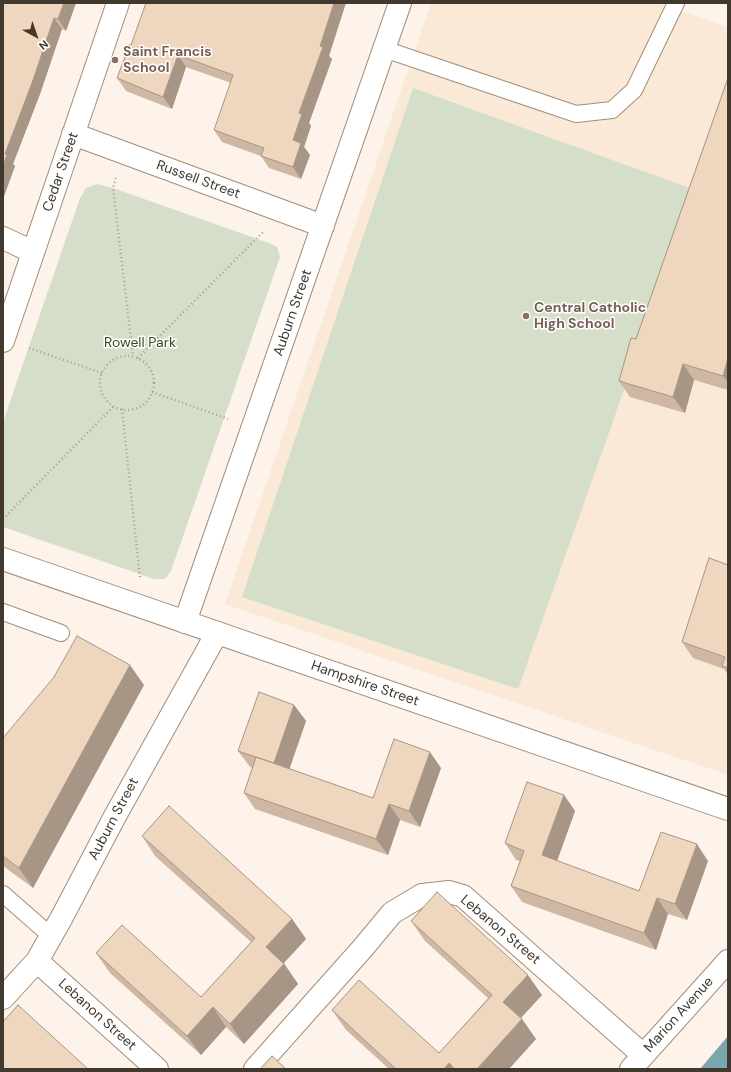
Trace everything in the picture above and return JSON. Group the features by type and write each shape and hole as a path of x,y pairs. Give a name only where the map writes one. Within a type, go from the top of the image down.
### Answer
{"street":[{"name":"Cedar Street","path":"3,340 118,3"},
{"name":"Auburn Street","path":"185,622 400,3"},
{"name":"Russell Street","path":"73,134 323,226"},
{"path":"3,238 33,252"},
{"name":"Hampshire Street","path":"3,559 728,808"},
{"name":"Auburn Street","path":"4,995 37,961 114,818 217,633"},
{"name":"Lebanon Street","path":"255,1069 362,949 392,913 422,895 449,892 463,896 637,1062"},
{"name":"Lebanon Street","path":"37,961 157,1069"},
{"name":"Marion Avenue","path":"637,1062 728,961"}],"lane":[{"path":"384,49 576,114 612,110 634,90 676,3"},
{"path":"3,612 61,633"},
{"path":"3,894 51,936"}],"path":[{"path":"124,153 113,188 133,356"},
{"path":"138,358 257,239 281,211"},
{"path":"3,340 102,373"},
{"path":"133,356 148,365 153,373 154,382 152,392 145,403 138,407 130,410 122,409 108,402 103,395 100,388 102,373 108,363 116,358 133,356"},
{"path":"152,392 252,428"},
{"path":"3,519 114,406"},
{"path":"122,409 145,609"}],"shaded area":[{"name":"Central Catholic High School","path":"431,3 658,3 728,27 728,775 225,604"}],"green space":[{"path":"413,88 695,190 518,689 242,597"},
{"name":"Rowell Park","path":"97,184 113,188 269,243 277,247 280,257 171,571 165,579 154,579 3,527 3,422 80,198 86,188"}],"water":[{"path":"728,1036 728,1069 700,1069"}],"building":[{"path":"3,3 64,3 58,19 54,18 32,83 5,154 7,155 3,166"},
{"path":"146,3 334,3 320,46 323,47 299,113 302,114 293,140 301,143 293,167 261,156 264,148 214,130 233,75 178,55 163,97 117,78"},
{"name":"Central Catholic High School","path":"728,78 728,358 723,376 683,364 673,397 619,381 631,338 636,339"},
{"path":"709,558 728,565 728,668 722,666 725,657 682,642"},
{"path":"77,636 130,665 19,868 3,856 3,738 54,677"},
{"path":"259,692 294,705 274,763 238,751"},
{"path":"394,739 430,752 409,811 389,804 376,839 244,793 256,757 373,798"},
{"path":"527,782 564,795 542,855 639,891 661,832 697,844 675,904 657,898 644,933 511,886 524,851 505,843"},
{"path":"169,806 292,919 266,947 284,964 230,1024 213,1007 187,1036 96,953 122,925 201,997 255,938 142,836"},
{"path":"437,892 528,975 503,1002 522,1019 477,1069 455,1069 449,1063 444,1069 396,1069 332,1010 359,980 439,1053 492,995 411,921"},
{"path":"18,1005 88,1069 3,1069 3,1022"},
{"path":"272,1056 286,1069 260,1069"}],"place":[{"name":"Saint Francis School","path":"115,60"},
{"name":"Central Catholic High School","path":"526,316"}]}
